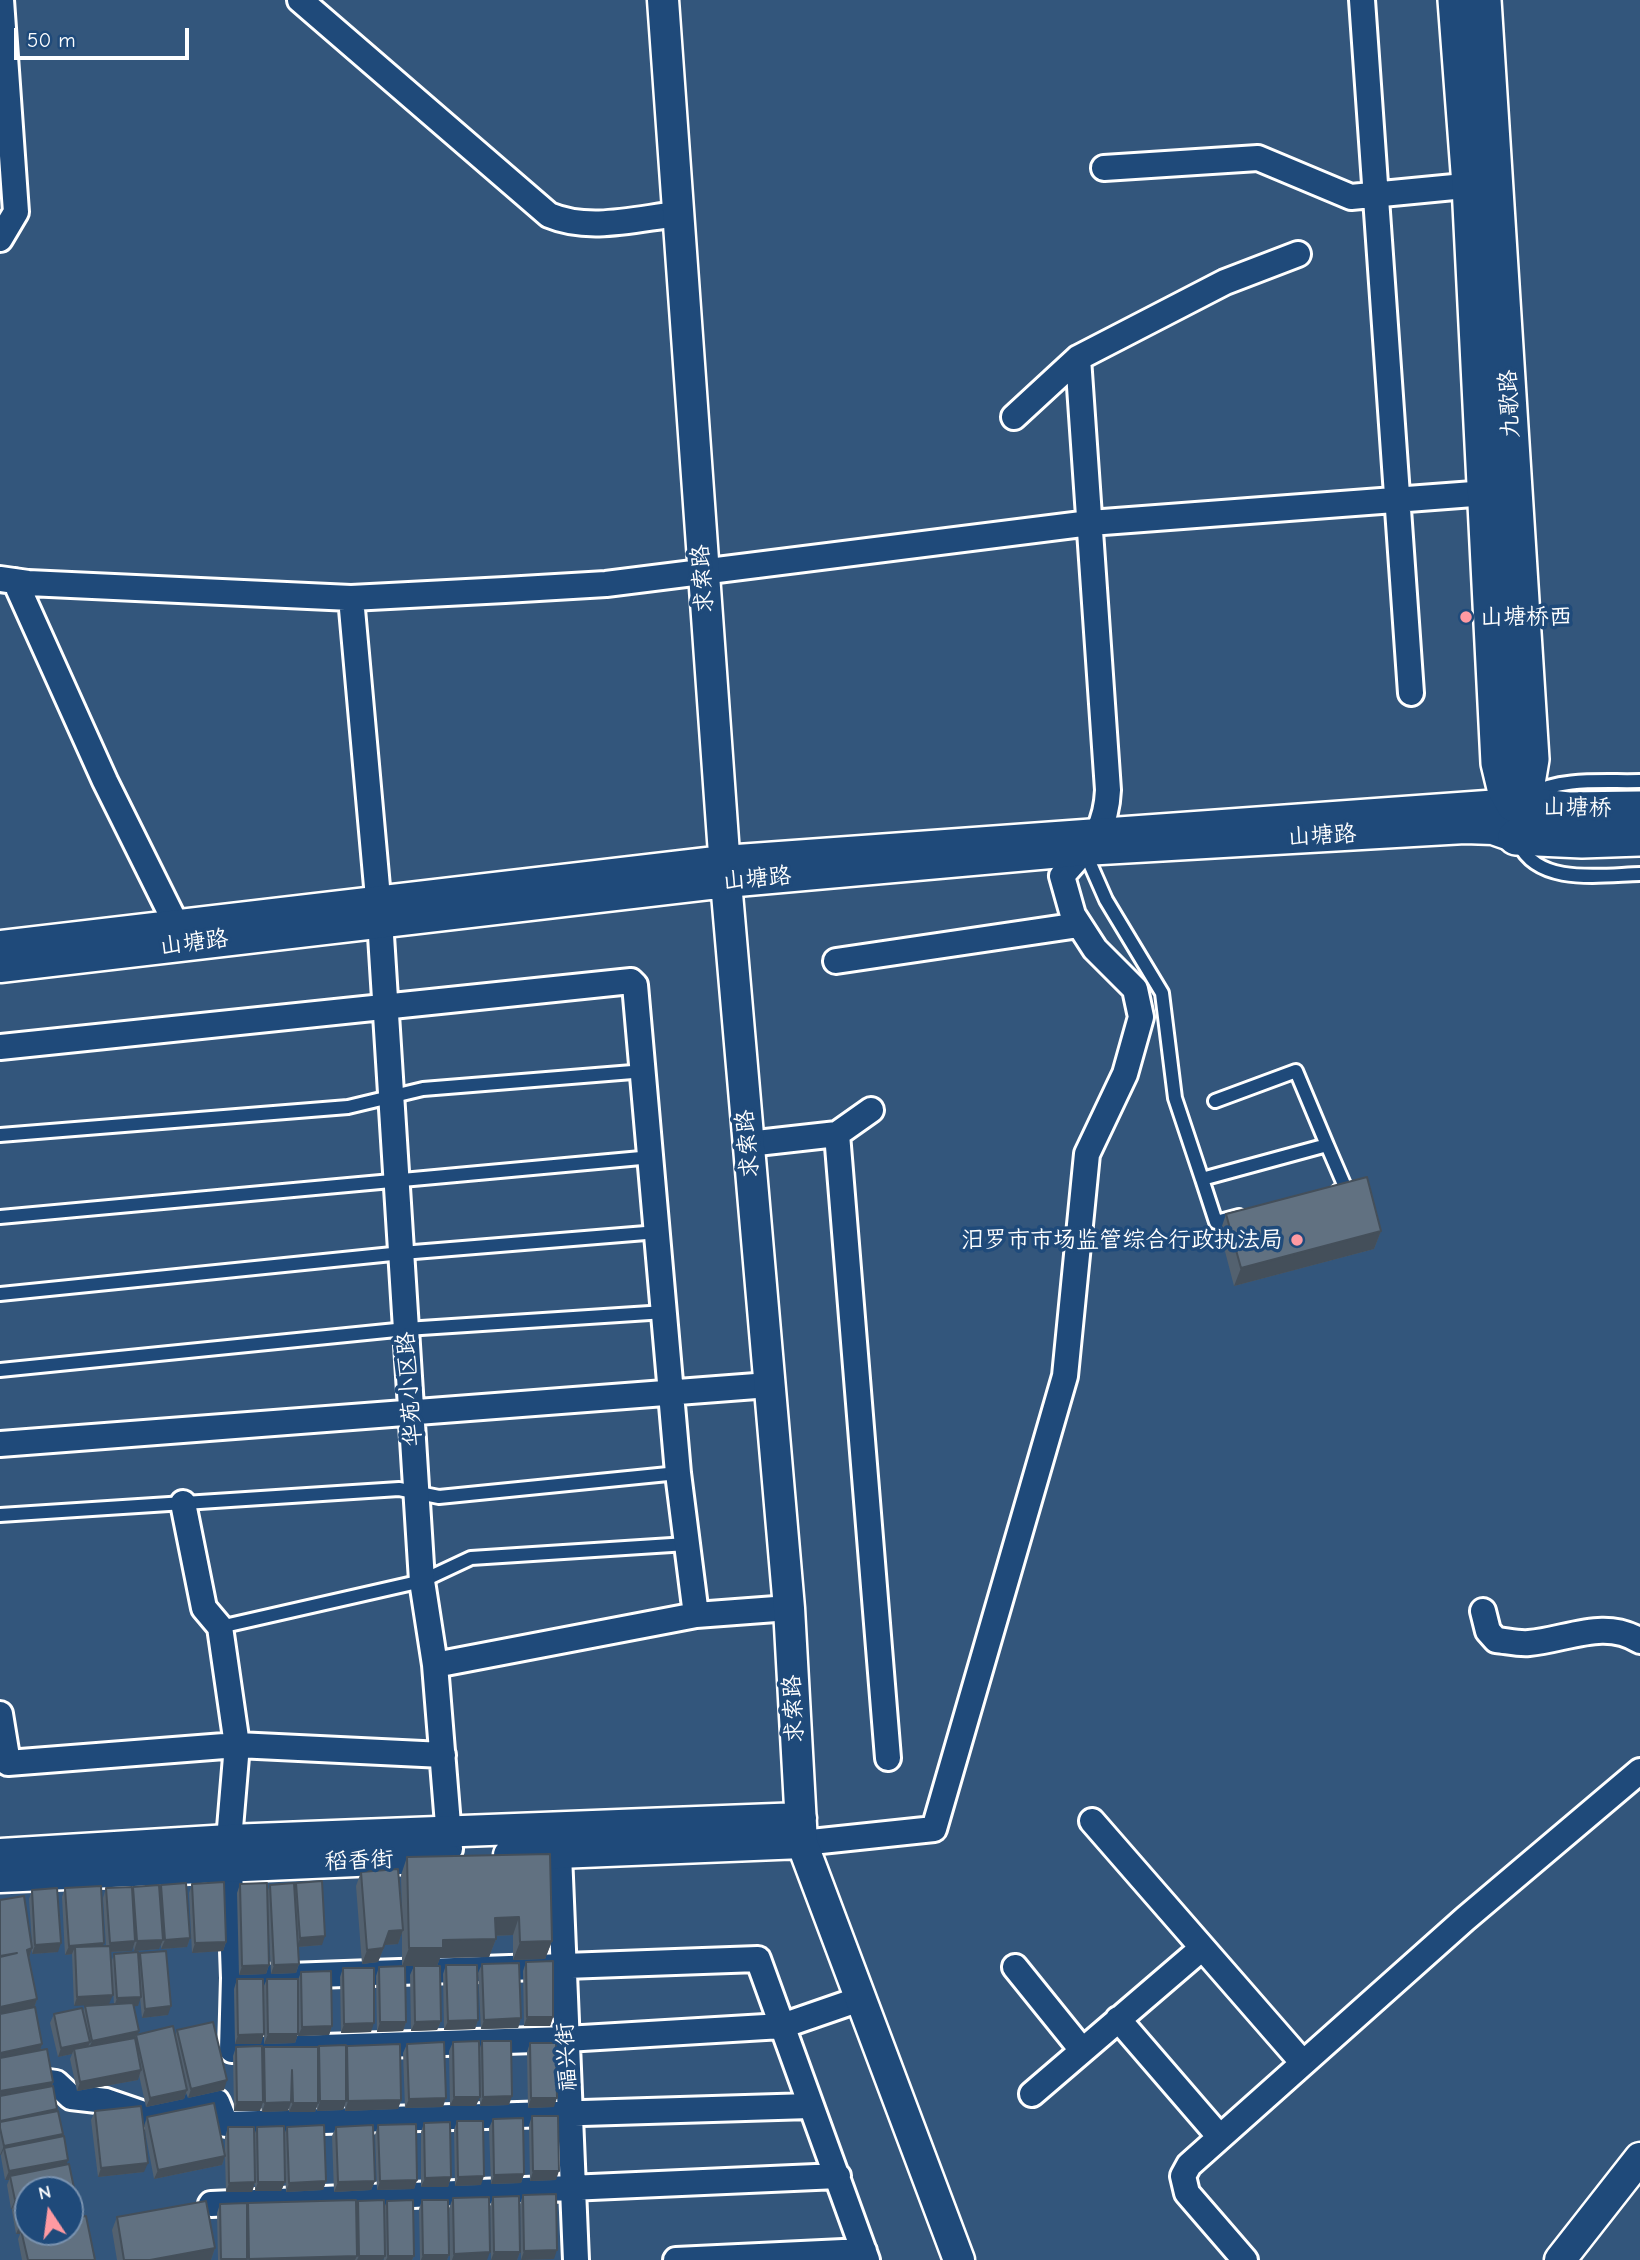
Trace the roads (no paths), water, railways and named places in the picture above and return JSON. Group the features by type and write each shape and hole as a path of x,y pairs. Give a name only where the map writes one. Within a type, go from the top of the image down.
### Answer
{"main road":[{"name":"九歌路","path":"1456,0 1483,184"},
{"name":"九歌路","path":"1483,0 1483,184 1500,492 1531,759 1527,783 1515,820"},
{"name":"山塘桥","path":"1515,820 1568,810 1640,809"},
{"name":"山塘桥","path":"1515,820 1583,840 1640,838"}],"street":[{"path":"0,239 16,212 1,0"},
{"path":"300,0 549,215 566,222 589,224 677,214"},
{"name":"求索路","path":"663,0 725,872 789,1608 801,1831 860,1999 959,2260"},
{"path":"1362,0 1411,693"},
{"path":"1104,168 1258,158 1351,197 1483,184"},
{"path":"1014,417 1078,358 1225,282 1298,254"},
{"path":"449,1845 801,1831 934,1829 1065,1376 1087,1154 1125,1074 1142,1017 1135,989 1095,949 1073,915 1062,876 1092,841 1107,816 1108,790 1078,358"},
{"path":"181,935 7,580 351,598 606,584 1090,523 1500,492"},
{"name":"华苑小区路","path":"351,598 380,911 422,1581 435,1665 449,1845"},
{"name":"山塘路","path":"0,967 181,935 725,872 1092,841 1515,820"},
{"path":"836,961 1079,925"},
{"name":"山塘路","path":"0,946 181,935"},
{"path":"0,1048 631,981 638,991 678,1473 696,1615"},
{"path":"748,1143 837,1134 871,1110"},
{"path":"837,1134 888,1758"},
{"path":"0,1444 672,1395 769,1385"},
{"path":"183,1503 204,1608 220,1627 237,1745 229,1853 234,1978 232,2050 566,2039 782,2026 860,1999"},
{"path":"435,1665 696,1615 789,1608"},
{"path":"1483,1611 1488,1631 1496,1640 1527,1643 1600,1629 1633,1636 1640,1641"},
{"path":"0,1714 8,1763 237,1745 443,1755"},
{"path":"1245,2260 1187,2193 1183,2176 1189,2165 1465,1919 1640,1771"},
{"path":"1092,1821 1303,2063"},
{"name":"稻香街","path":"0,1877 229,1853 449,1845 559,1854 801,1831"},
{"path":"0,1854 229,1853"},
{"name":"福兴街","path":"559,1854 576,2260"},
{"path":"1032,2094 1201,1949"},
{"path":"234,1978 758,1959 865,2256 676,2260"},
{"path":"1015,1967 1082,2050"},
{"path":"1118,2019 1219,2136"},
{"path":"48,2082 57,2083 71,2097 106,2101 146,2115 201,2101 217,2102 226,2124 810,2106"},
{"path":"1560,2260 1640,2158"},
{"path":"211,2204 838,2176"}],"lane":[{"path":"1640,781 1563,784 1542,788 1515,820 1523,852 1556,873 1575,876 1640,874"},
{"path":"1092,841 1106,900 1163,993 1175,1098 1216,1222 1255,1212"},
{"path":"0,1135 348,1107 423,1089 645,1071"},
{"path":"1214,1101 1296,1072 1346,1189 1320,1196"},
{"path":"1202,1179 1327,1145"},
{"path":"0,1217 652,1157"},
{"path":"0,1294 401,1253 658,1232"},
{"path":"0,1370 406,1329 665,1311"},
{"path":"0,1515 399,1489 439,1497 678,1473"},
{"path":"220,1627 422,1581 471,1558 687,1544"}],"place":[{"name":"山塘桥西","path":"1466,617"},
{"name":"汨罗市市场监管综合行政执法局","path":"1297,1240"}]}
